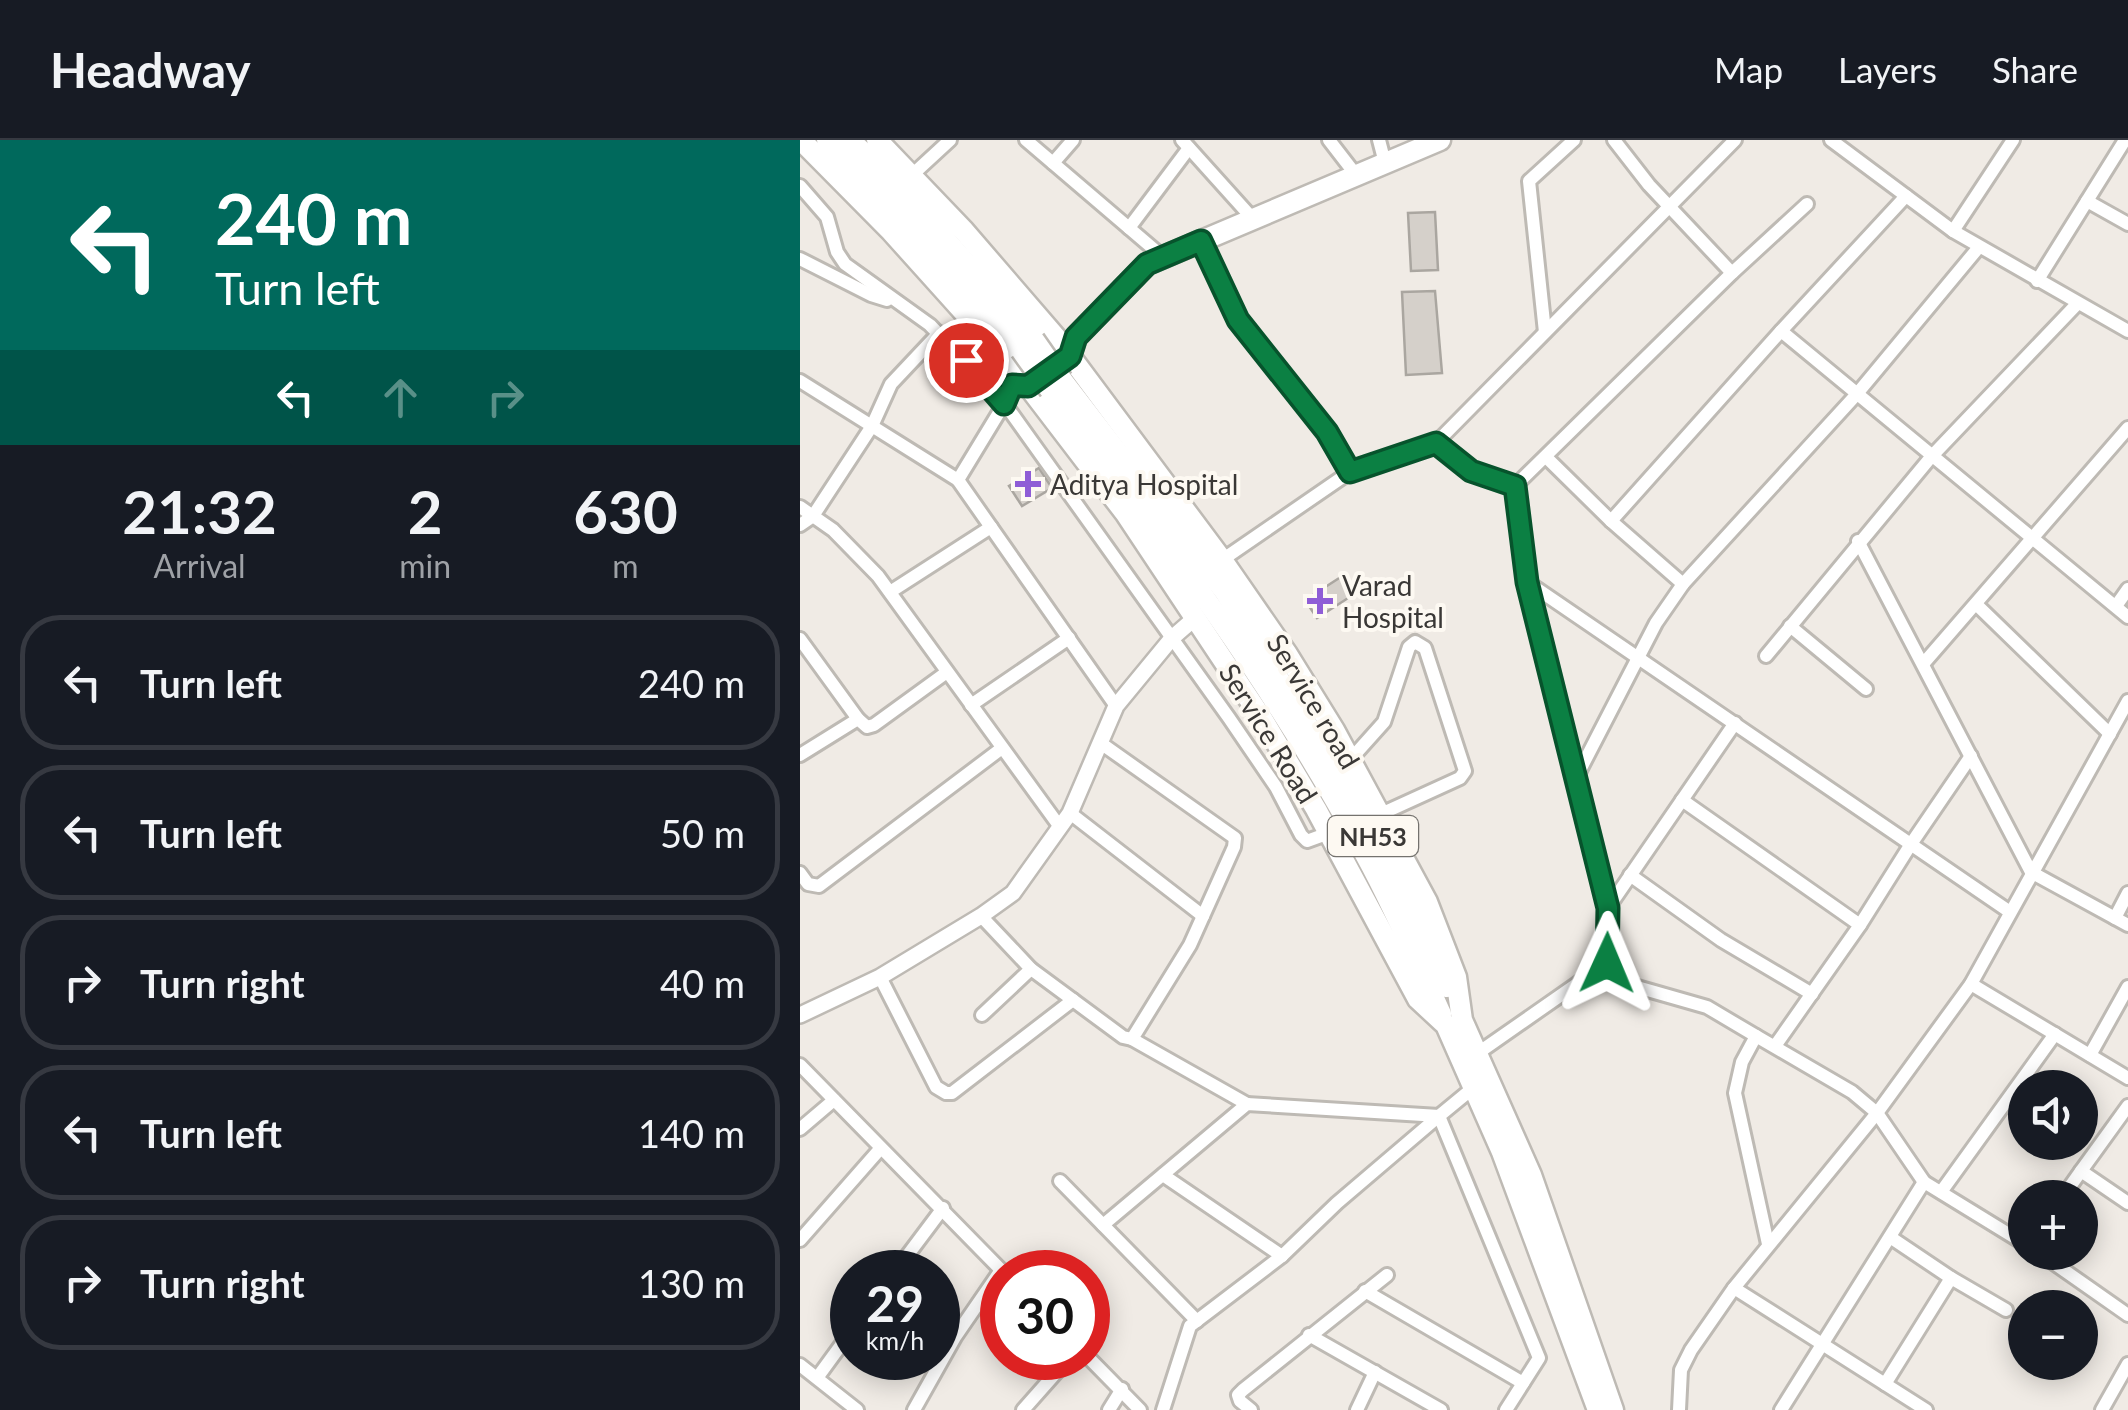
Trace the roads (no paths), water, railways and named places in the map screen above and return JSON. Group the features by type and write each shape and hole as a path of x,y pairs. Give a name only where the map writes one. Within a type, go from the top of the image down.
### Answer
{"main road":[{"name":"Service Road","path":"801,140 1022,366 1263,720 1418,999 1454,1023 1473,1088 1502,1152 1598,1410"},
{"name":"NH53","path":"827,140 952,270 1022,366 1056,385 1198,588 1312,761 1368,858 1454,1023"},
{"name":"NH53","path":"850,140 899,187 1022,366"},
{"name":"Service road","path":"877,140 1068,344 1287,654 1350,760 1427,902 1456,977 1454,1023 1478,1053 1531,1175 1613,1410"},
{"path":"1022,366 1068,344 1147,264 1440,140"}],"street":[{"path":"911,176 950,140"},
{"path":"1026,140 1162,257"},
{"path":"1053,163 1073,140"},
{"path":"1330,140 1356,175"},
{"path":"1379,140 1384,164"},
{"path":"1545,332 1529,180 1574,140"},
{"path":"1614,140 1670,208 1732,273"},
{"path":"1222,560 1350,472 1436,443 1736,140"},
{"path":"1831,140 1953,231 2128,330"},
{"path":"1953,231 2010,145 1995,140"},
{"path":"2037,281 2125,140"},
{"path":"1129,228 1186,144 1254,219"},
{"path":"800,186 828,217 844,264 939,334 1004,404 1276,787 1301,835 1313,841 1329,833"},
{"path":"1611,521 1906,196"},
{"path":"2087,200 2128,224"},
{"path":"1515,486 1806,204"},
{"path":"1201,241 1238,320 1327,432 1350,472"},
{"path":"1577,776 1656,622 1683,584 1856,395 1979,247"},
{"path":"800,259 871,295 899,304"},
{"path":"1766,656 1931,457 2077,304"},
{"path":"1781,331 2128,617"},
{"path":"800,525 812,516 872,426 891,384 939,334"},
{"path":"958,480 1022,366"},
{"path":"800,382 958,480 1116,706"},
{"path":"1923,664 2128,428"},
{"path":"1436,443 1471,471 1515,486"},
{"path":"1548,458 1611,521 1683,584"},
{"path":"1515,486 1527,582 1608,908 1607,963 1630,984 1707,1006 1852,1092 1876,1113 1924,1182 2008,1234"},
{"path":"800,507 833,530 890,592 1002,748 1065,820 1203,916"},
{"path":"890,592 991,527"},
{"path":"1858,542 2032,872 2128,925"},
{"path":"1527,582 2010,912"},
{"path":"2116,606 2128,588"},
{"path":"1978,604 2110,734"},
{"path":"802,1010 880,977 1013,893 1065,820 1116,706 1172,638 1196,618"},
{"path":"1790,626 1866,688"},
{"path":"970,704 1069,638"},
{"path":"800,640 863,726 874,725 947,672"},
{"path":"1350,760 1384,722 1409,647 1415,642 1420,644 1425,648 1466,771 1460,778 1381,814"},
{"path":"1679,1410 1681,1370 1734,1288 1876,1113 1971,984 2128,701"},
{"path":"800,755 858,719"},
{"path":"1608,908 1735,724"},
{"path":"1102,744 1235,838 1190,945 1132,1039"},
{"path":"800,873 808,884 818,886 1002,748"},
{"path":"1775,1046 1971,756"},
{"path":"1682,800 1860,925"},
{"path":"1630,874 1722,940 1812,994"},
{"path":"2115,918 2128,894"},
{"path":"981,916 1031,970 1123,1037 1248,1104 1439,1116"},
{"path":"1478,1053 1607,963"},
{"path":"982,1014 1031,970"},
{"path":"880,977 936,1087 946,1094 1073,1000"},
{"path":"1971,984 2128,1078"},
{"path":"2090,1055 2128,987"},
{"path":"1940,1192 2054,1034"},
{"path":"1756,1036 1742,1062 1735,1092 1768,1244"},
{"path":"800,1065 982,1250"},
{"path":"1163,1410 1186,1336 1197,1321 1282,1256 1337,1203 1473,1088"},
{"path":"800,1129 834,1100"},
{"path":"1103,1225 1248,1104"},
{"path":"2075,1180 2128,1106"},
{"path":"1439,1116 1538,1358 1506,1410"},
{"path":"800,1240 880,1148"},
{"path":"2081,1171 2128,1203"},
{"path":"1163,1175 1282,1256"},
{"path":"1060,1181 1197,1321"},
{"path":"1781,1410 1924,1182"},
{"path":"912,1250 943,1208"},
{"path":"1890,1238 2006,1310"},
{"path":"2064,1270 2128,1315"},
{"path":"1251,1410 1240,1401 1238,1395 1242,1390 1387,1275"},
{"path":"1885,1384 1950,1278"},
{"path":"1734,1288 1926,1410"},
{"path":"1365,1291 1523,1383"},
{"path":"914,1410 955,1337 980,1302"},
{"path":"1309,1334 1432,1408"},
{"path":"817,1378 830,1360"},
{"path":"2102,1410 2128,1364"},
{"path":"800,1365 857,1410"},
{"path":"1357,1410 1376,1372"},
{"path":"1110,1378 1140,1410"},
{"path":"1024,1410 1050,1380"},
{"path":"1109,1410 1122,1389"}],"place":[{"name":"Aditya Hospital","path":"1028,484"},
{"name":"Varad Hospital","path":"1320,601"}]}
